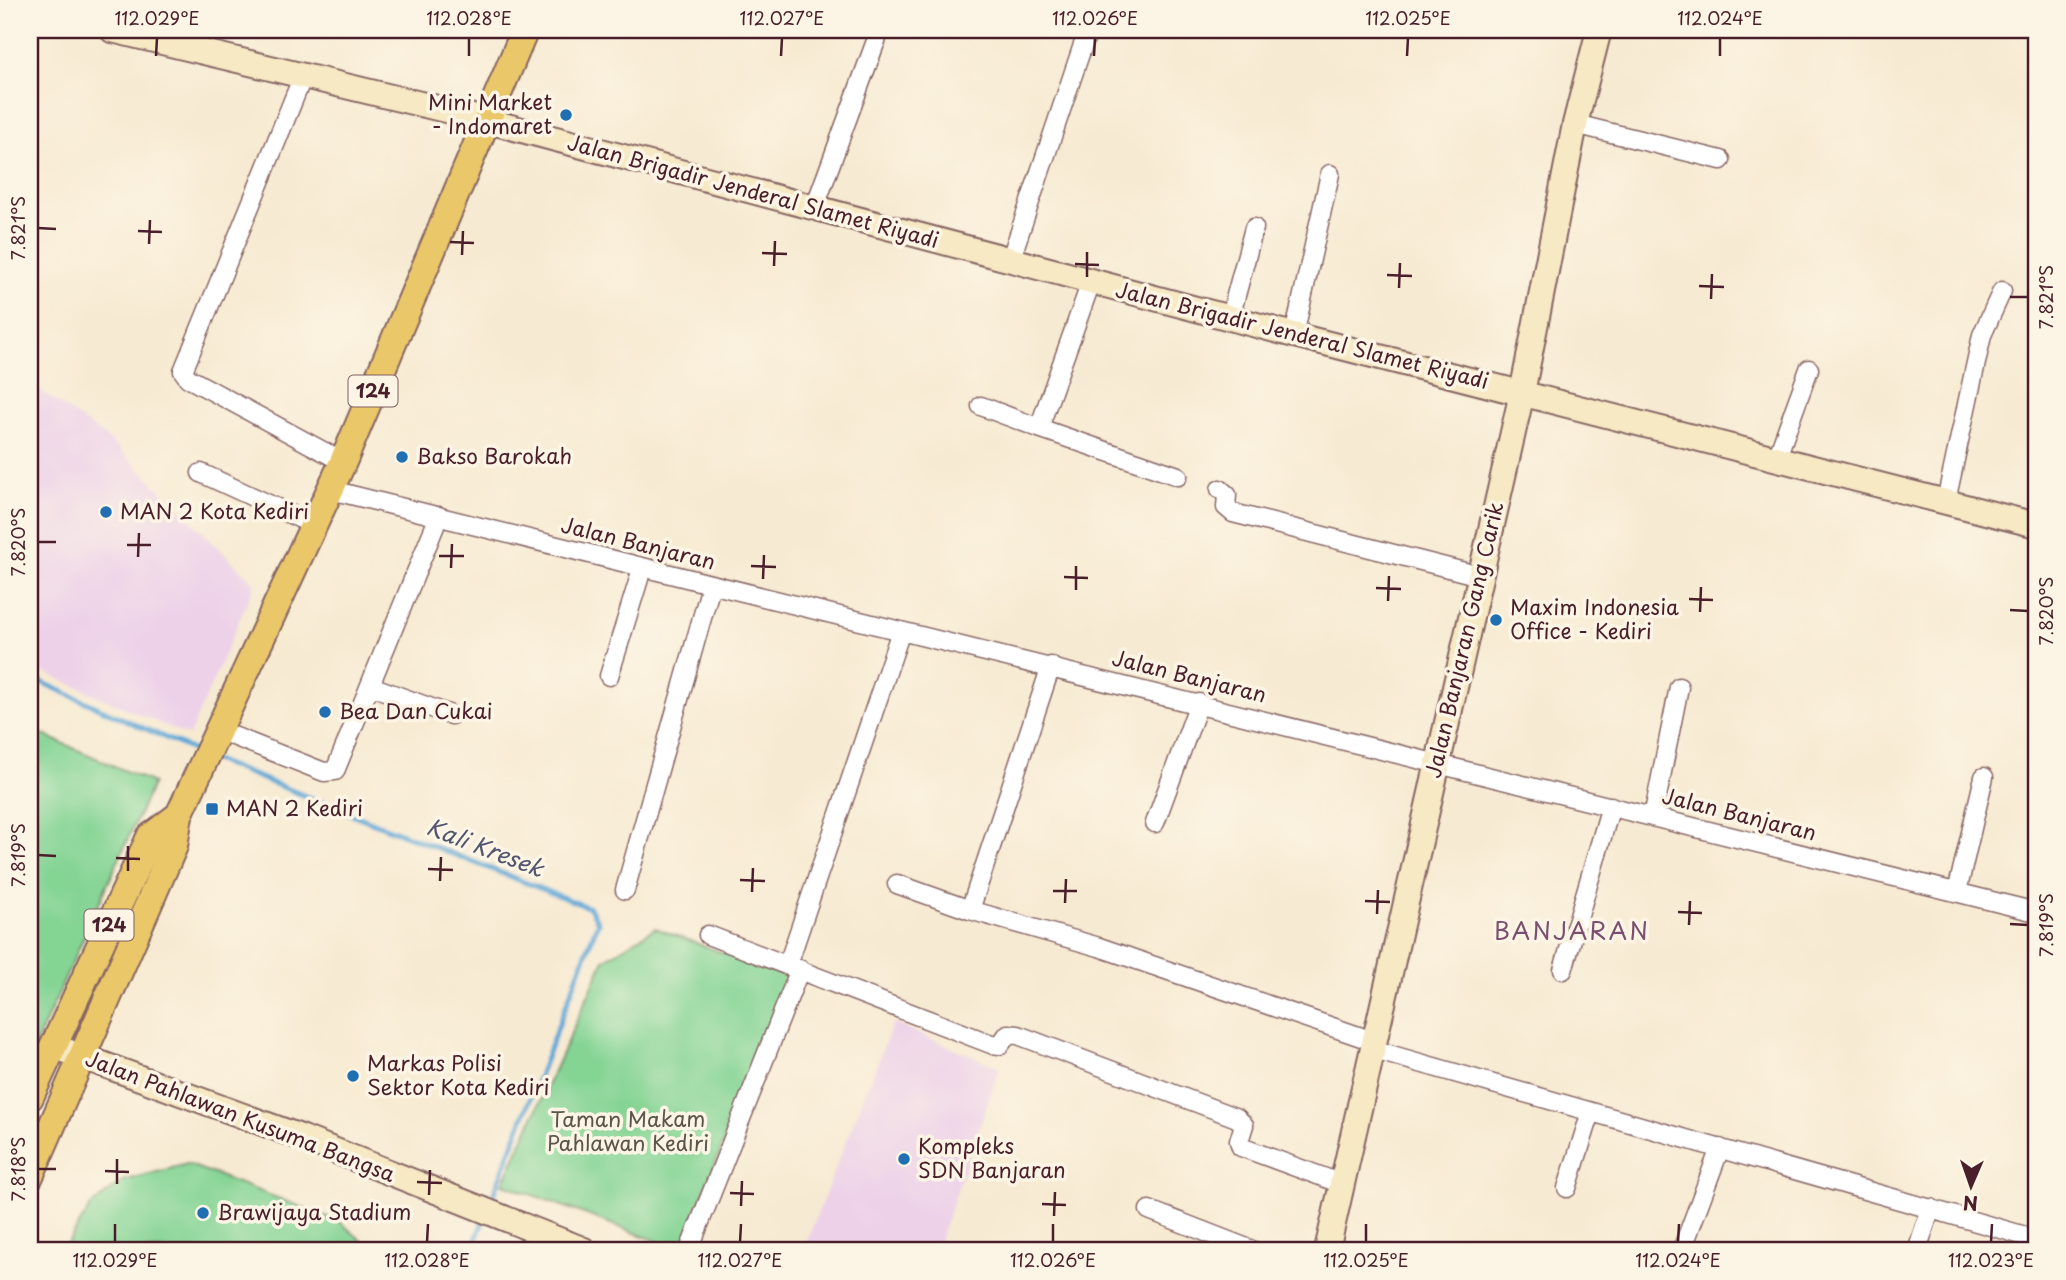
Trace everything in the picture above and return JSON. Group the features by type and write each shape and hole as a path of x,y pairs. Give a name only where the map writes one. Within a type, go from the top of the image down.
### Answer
{"main road":[{"name":"124","path":"81,1058 174,846 179,815 331,490 525,30"},
{"name":"124","path":"53,1046 150,837 179,815"},
{"path":"30,1097 53,1046"},
{"path":"30,1177 81,1058"}],"street":[{"name":"Jalan Brigadir Jenderal Slamet Riyadi","path":"112,30 196,39 303,76 1294,335 2036,524"},
{"path":"814,209 880,30"},
{"path":"1010,261 1088,30"},
{"name":"Jalan Banjaran Gang Carik","path":"1327,1250 1522,393 1575,124 1599,30"},
{"path":"303,76 183,371 188,378 343,462"},
{"path":"1575,124 1721,160"},
{"path":"1294,335 1330,174"},
{"path":"1230,318 1254,228"},
{"path":"1039,428 1091,282"},
{"path":"1946,501 1982,335 2002,290"},
{"path":"1777,457 1809,369"},
{"path":"981,406 1178,476"},
{"path":"201,473 314,526"},
{"path":"1220,489 1227,495 1226,508 1233,513 1480,576"},
{"name":"Jalan Banjaran","path":"331,490 711,586 1199,702 2036,912"},
{"path":"214,739 331,773 338,766 439,516"},
{"path":"609,676 642,569"},
{"path":"625,890 711,586"},
{"path":"689,1250 794,967 901,631"},
{"path":"970,910 1051,666"},
{"path":"371,686 451,715"},
{"path":"1653,817 1679,687"},
{"path":"1155,823 1199,702"},
{"path":"1957,892 1984,777"},
{"path":"1563,971 1611,806"},
{"path":"897,884 970,910 1099,947 1372,1045 1591,1112 2036,1239"},
{"path":"708,935 991,1044 1000,1045 1009,1034 1018,1035 1237,1118 1244,1125 1239,1141 1241,1147 1342,1184"},
{"name":"Jalan Pahlawan Kusuma Bangsa","path":"53,1046 303,1138 572,1248"},
{"path":"1567,1188 1591,1112"},
{"path":"1682,1250 1720,1149"},
{"path":"1917,1250 1931,1208"},
{"path":"1149,1210 1252,1250"}],"shaded area":[{"name":"MAN 2 Kota Kediri","path":"30,383 111,441 255,584 189,736 30,666"},
{"name":"Kompleks SDN Banjaran","path":"893,1023 1000,1068 936,1250 803,1250"}],"green space":[{"path":"30,729 153,783 30,1057"},
{"name":"Taman Makam Pahlawan Kediri","path":"655,928 789,977 681,1250 503,1184 604,960"},
{"name":"Brawijaya Stadium","path":"187,1164 339,1221 373,1250 63,1250 92,1205 123,1181"}],"waterway":[{"name":"Kali Kresek","path":"30,677 199,753"},
{"name":"Kali Kresek","path":"214,760 590,908 598,922 490,1204"},
{"name":"Kali Kresek","path":"472,1250 485,1216"}],"place":[{"name":"Mini Market - Indomaret","path":"566,115"},
{"name":"Bakso Barokah","path":"402,457"},
{"name":"MAN 2 Kota Kediri","path":"106,512"},
{"name":"Maxim Indonesia Office - Kediri","path":"1496,620"},
{"name":"Bea Dan Cukai","path":"325,712"},
{"name":"MAN 2 Kediri","path":"212,809"},
{"name":"Markas Polisi Sektor Kota Kediri","path":"353,1076"},
{"name":"Kompleks SDN Banjaran","path":"904,1159"},
{"name":"Brawijaya Stadium","path":"203,1213"}],"district":[{"name":"BANJARAN","path":"1572,932"}]}
